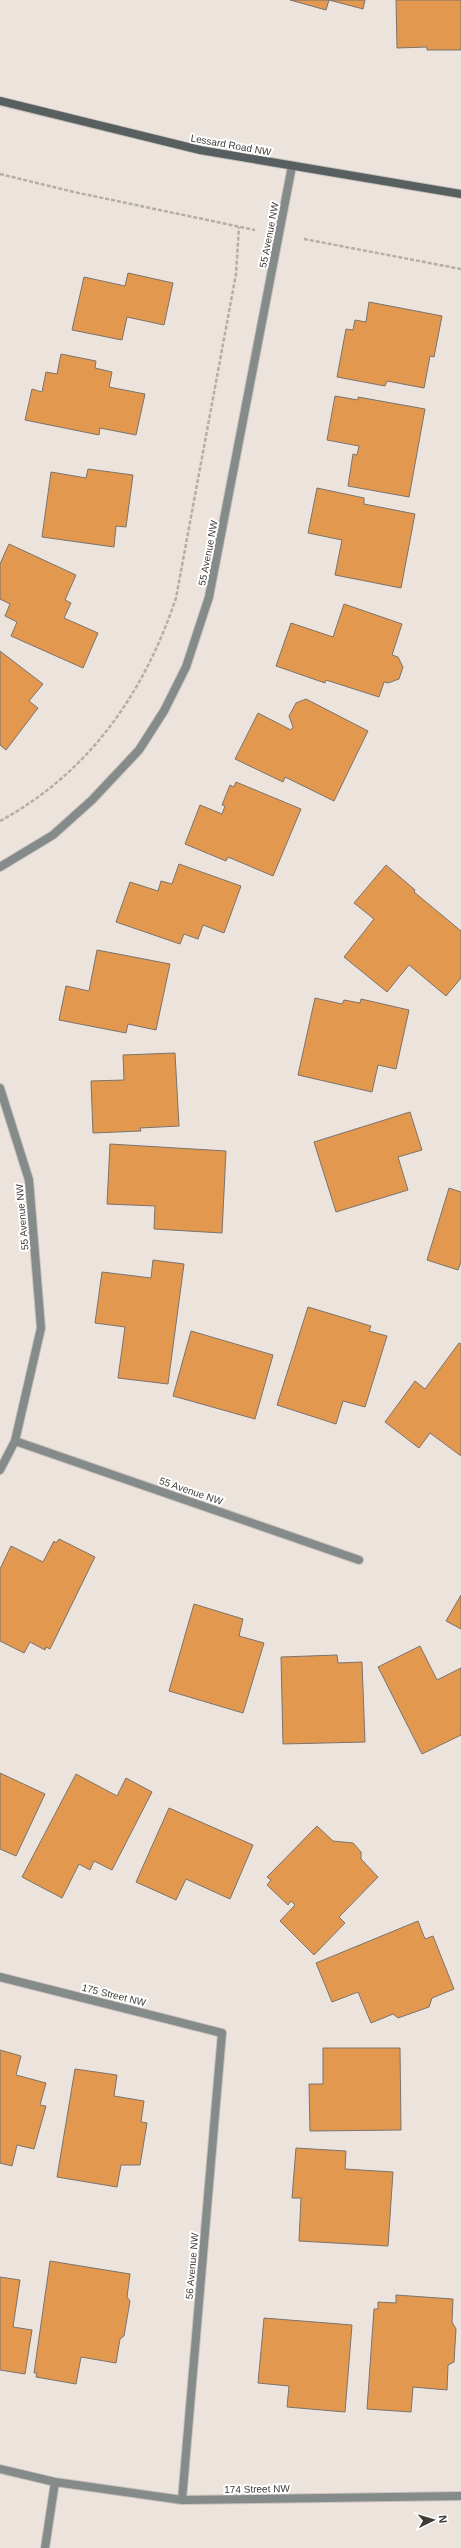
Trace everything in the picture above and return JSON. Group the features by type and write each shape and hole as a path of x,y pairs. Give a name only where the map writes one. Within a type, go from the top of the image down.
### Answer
{"main road":[{"name":"Lessard Road NW","path":"0,101 200,150 461,194"}],"street":[{"name":"55 Avenue NW","path":"0,867 53,834 92,800 139,750 164,711 186,668 209,597 292,166"},
{"name":"55 Avenue NW","path":"0,1088 29,1180 41,1328 15,1441 0,1470"},
{"name":"55 Avenue NW","path":"15,1441 359,1560"},
{"name":"175 Street NW","path":"0,1977 222,2033"},
{"name":"56 Avenue NW","path":"182,2500 222,2033"},
{"name":"174 Street NW","path":"0,2469 55,2482 182,2500 461,2496"},
{"path":"45,2548 55,2482"}],"path":[{"path":"0,174 240,227 240,239 236,274 176,598 152,659 131,698 107,732 77,765 50,788 0,821"},
{"path":"316,241 461,269"}],"building":[{"path":"290,0 329,0 326,10"},
{"path":"329,0 365,0 363,9"},
{"path":"396,0 461,0 461,50 427,50 427,47 397,48"},
{"path":"128,273 173,283 164,325 127,317 122,340 72,330 84,277 125,286"},
{"path":"369,302 442,316 434,357 430,356 424,388 387,381 385,386 337,377 346,329 353,330 355,320 366,322"},
{"path":"61,354 96,361 95,368 112,372 109,387 145,394 136,435 100,428 99,435 25,420 32,389 42,392 46,372 57,374"},
{"path":"335,396 358,400 358,397 425,409 409,497 348,486 353,454 357,455 359,446 327,440"},
{"path":"88,469 133,475 126,527 116,526 114,547 42,537 51,472 86,478"},
{"path":"317,488 364,498 364,504 415,514 401,588 335,575 342,540 308,533"},
{"path":"9,544 76,575 65,600 71,603 64,618 98,633 83,668 11,636 17,622 5,616 10,604 0,599 0,564"},
{"path":"344,604 402,624 392,655 398,657 403,667 399,679 388,683 384,682 379,697 326,680 325,683 276,666 291,623 333,637"},
{"path":"0,651 43,684 29,701 38,708 6,750 0,745"},
{"path":"306,699 368,731 334,801 285,777 283,782 235,759 258,713 291,730 293,727 289,716 296,703"},
{"path":"236,782 301,809 273,876 228,857 226,861 185,844 200,805 222,814 225,806 222,805 230,785 234,787"},
{"path":"179,864 241,886 224,933 203,925 198,939 184,934 180,944 116,922 130,882 158,891 161,881 172,884"},
{"path":"386,865 415,890 414,892 461,931 461,978 446,996 409,965 387,992 344,957 374,919 354,903"},
{"path":"97,950 170,964 156,1030 128,1024 126,1033 59,1020 66,986 89,991"},
{"path":"315,998 342,1004 344,1000 360,1003 361,999 409,1010 396,1069 378,1065 372,1092 298,1075"},
{"path":"175,1053 179,1126 140,1128 141,1131 93,1133 91,1081 124,1080 123,1055"},
{"path":"410,1112 422,1150 398,1157 408,1190 336,1212 314,1142"},
{"path":"110,1144 226,1151 222,1233 154,1229 155,1206 107,1204"},
{"path":"449,1188 461,1192 461,1262 458,1270 427,1260"},
{"path":"153,1260 184,1264 168,1384 118,1378 125,1327 95,1323 102,1272 151,1278"},
{"path":"308,1307 371,1326 369,1331 387,1336 365,1407 343,1401 336,1424 277,1405"},
{"path":"191,1331 273,1355 255,1419 173,1396"},
{"path":"459,1343 461,1344 461,1456 430,1433 419,1448 385,1422 415,1381 425,1389"},
{"path":"59,1539 95,1557 50,1649 46,1647 45,1650 30,1642 24,1653 0,1641 0,1569 11,1546 43,1562 54,1541 56,1543"},
{"path":"461,1595 461,1629 446,1621"},
{"path":"194,1604 243,1619 239,1636 264,1643 243,1713 169,1691"},
{"path":"420,1646 437,1680 461,1668 461,1735 422,1754 378,1667"},
{"path":"337,1655 338,1663 362,1662 365,1742 283,1744 281,1657"},
{"path":"0,1773 45,1794 16,1856 0,1849"},
{"path":"76,1774 117,1796 126,1778 152,1792 112,1870 94,1861 90,1870 79,1864 62,1898 22,1877"},
{"path":"169,1808 253,1845 230,1899 186,1879 176,1900 136,1882"},
{"path":"317,1826 333,1841 353,1843 361,1852 361,1859 378,1877 339,1917 345,1923 314,1955 280,1921 295,1905 291,1901 288,1905 267,1885 271,1880 267,1877"},
{"path":"418,1921 425,1939 433,1936 454,1989 432,1998 429,2007 398,2018 393,2014 371,2023 358,1992 332,2002 316,1963"},
{"path":"323,2048 400,2048 401,2130 310,2131 309,2084 323,2084"},
{"path":"0,2050 21,2056 16,2075 46,2083 40,2105 46,2106 34,2149 17,2145 12,2166 0,2163"},
{"path":"75,2069 117,2075 114,2096 144,2101 141,2122 147,2123 140,2165 121,2165 117,2187 57,2177"},
{"path":"296,2148 346,2151 345,2169 393,2172 388,2246 299,2241 301,2198 292,2198"},
{"path":"50,2261 130,2274 127,2297 130,2301 124,2336 120,2339 116,2363 81,2357 76,2384 36,2377 37,2373 34,2373"},
{"path":"0,2277 20,2280 13,2327 32,2330 25,2374 0,2370"},
{"path":"396,2295 453,2299 452,2322 456,2329 454,2362 448,2365 447,2390 413,2387 411,2412 367,2409 374,2309 378,2309 378,2302 396,2303"},
{"path":"264,2318 352,2325 345,2412 287,2407 289,2386 258,2383"}]}
